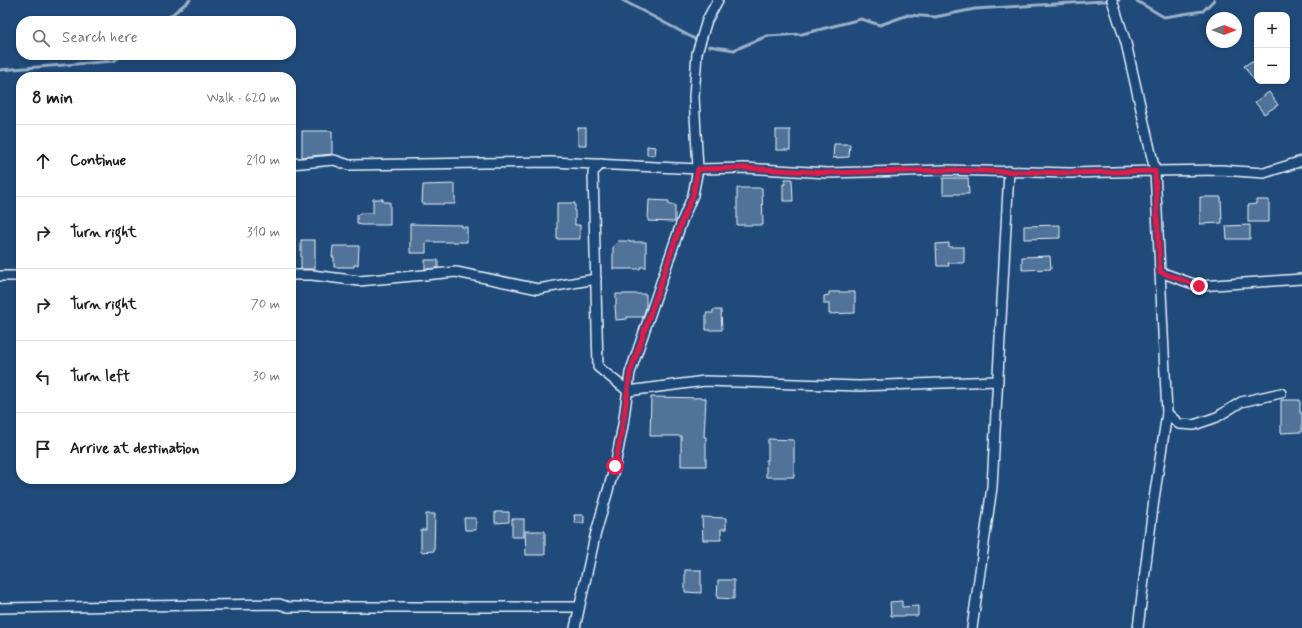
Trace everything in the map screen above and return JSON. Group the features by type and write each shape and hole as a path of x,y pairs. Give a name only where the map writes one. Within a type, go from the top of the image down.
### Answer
{"street":[{"path":"574,628 595,536 615,466 630,373 682,221 693,195 698,169 694,97 697,53 707,20 718,0"},
{"path":"1112,0 1126,43 1155,171 1167,413 1154,499 1138,628"},
{"path":"296,164 334,160 349,165 552,162 698,169 745,168 827,173 944,170 1070,173 1221,170 1264,173 1302,161"},
{"path":"601,164 593,172 598,367 628,391 705,381 859,386 998,381"},
{"path":"972,628 992,487 1009,171"},
{"path":"296,275 312,275 359,281 456,272 538,288 596,279"},
{"path":"1160,272 1199,286 1302,279"},
{"path":"0,276 16,276"},
{"path":"1167,413 1178,424 1194,425 1217,416 1241,402 1281,393"},
{"path":"0,608 279,604 288,607 579,607"}],"building":[{"path":"1252,61 1254,64 1254,80 1244,66"},
{"path":"1269,92 1278,105 1264,114 1255,102"},
{"path":"578,128 586,128 586,145 578,145"},
{"path":"776,130 790,130 790,150 776,150"},
{"path":"302,131 332,131 332,154 302,157"},
{"path":"834,144 850,144 849,157 833,158"},
{"path":"647,146 656,147 655,155 647,155"},
{"path":"943,178 968,178 969,194 943,194"},
{"path":"785,179 792,179 793,201 783,201 783,184 785,184"},
{"path":"455,184 455,204 422,204 423,185"},
{"path":"737,188 762,188 763,225 737,225"},
{"path":"1200,197 1221,197 1222,223 1200,224"},
{"path":"373,199 383,199 383,202 390,202 390,225 357,224 357,215 360,213 373,213"},
{"path":"649,200 669,201 669,205 675,205 675,222 648,221"},
{"path":"1256,200 1269,200 1269,222 1248,222 1248,205 1256,204"},
{"path":"557,203 575,203 575,225 580,225 580,239 557,239"},
{"path":"410,224 462,225 462,227 467,227 467,242 426,242 426,253 410,253"},
{"path":"1060,225 1060,238 1024,239 1024,226"},
{"path":"1250,225 1250,239 1227,239 1226,226"},
{"path":"301,240 315,240 315,269 301,269"},
{"path":"618,241 646,242 646,267 640,267 640,269 613,269 613,246"},
{"path":"949,243 949,247 964,247 964,263 948,263 949,266 937,266 936,244"},
{"path":"333,246 359,246 358,265 354,265 354,267 334,267 334,257 332,257"},
{"path":"1050,256 1051,269 1022,270 1022,257"},
{"path":"425,260 438,260 438,268 425,269"},
{"path":"829,292 855,292 855,313 829,314 829,304 824,304 824,296 829,295"},
{"path":"616,294 646,294 646,308 643,317 627,317 627,319 616,320"},
{"path":"713,310 721,310 722,330 706,330 706,313 713,313"},
{"path":"651,397 706,398 704,437 706,437 706,466 681,466 681,436 650,436"},
{"path":"1281,400 1300,400 1302,432 1281,433"},
{"path":"768,439 794,440 794,477 766,477"},
{"path":"495,512 509,512 509,522 495,523"},
{"path":"426,514 435,514 434,551 421,552 421,530 426,530"},
{"path":"574,515 584,515 584,523 575,523"},
{"path":"702,517 726,518 726,529 721,529 721,540 703,540"},
{"path":"464,518 476,518 476,530 465,530"},
{"path":"512,519 524,519 524,537 512,537"},
{"path":"525,531 545,531 545,555 526,555"},
{"path":"685,570 701,570 701,593 685,592"},
{"path":"718,580 734,580 734,599 717,598"},
{"path":"902,601 902,607 918,606 918,616 891,616 890,602"}],"waterway":[{"path":"170,16 190,0"},
{"path":"622,0 695,39"},
{"path":"709,46 734,50 767,36 802,34 861,19 880,25 908,15 935,17 975,9 1119,0"},
{"path":"1135,0 1164,17 1203,11 1214,0"},
{"path":"0,70 115,60"}],"route":[{"path":"615,466 623,424 630,373 682,221 693,195 698,169 745,168 827,173 944,170 1070,173 1155,171 1160,272 1199,286"}]}
